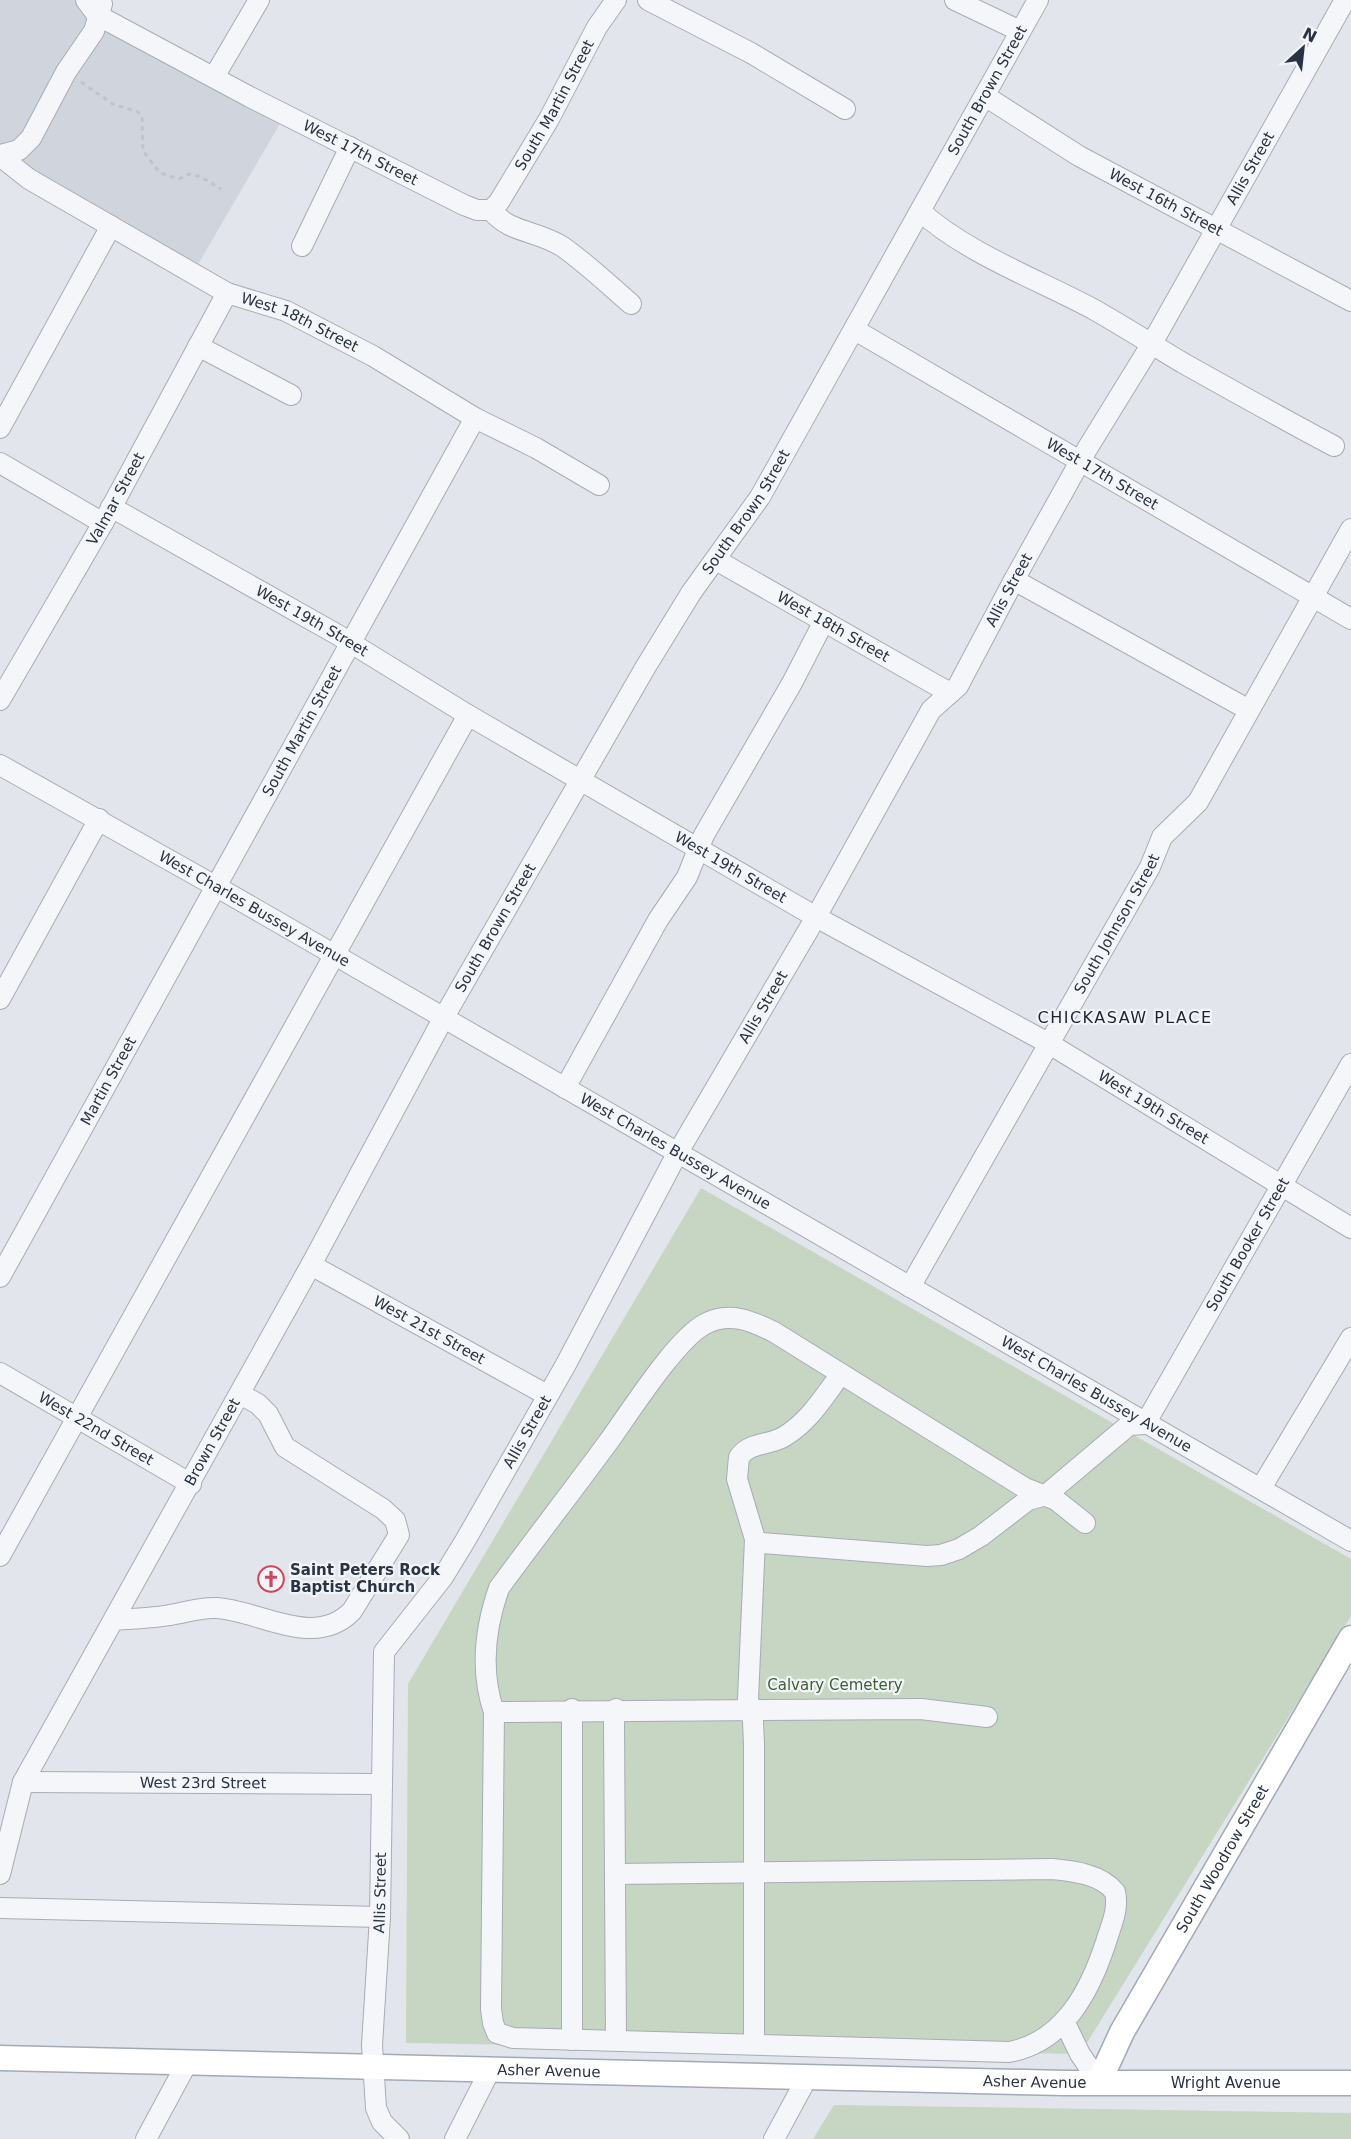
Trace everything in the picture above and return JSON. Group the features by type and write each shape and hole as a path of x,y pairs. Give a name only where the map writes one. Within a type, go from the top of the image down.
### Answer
{"main road":[{"name":"South Woodrow Street","path":"1099,2082 1122,2032 1351,1638"},
{"name":"Asher Avenue","path":"0,2058 374,2068 1099,2082"},
{"name":"Wright Avenue","path":"1099,2082 1351,2083"}],"street":[{"path":"214,77 259,0"},
{"name":"South Martin Street","path":"490,210 499,202 549,119 597,27 616,0"},
{"path":"648,0 751,53 845,109"},
{"path":"955,0 1020,31"},
{"name":"South Brown Street","path":"444,1017 691,593 717,560 760,497 1038,0"},
{"name":"Allis Street","path":"399,2139 382,2121 376,2108 372,2045 380,1917 384,1652 443,1577 547,1395 677,1154 816,917 931,710 958,686 969,668 1014,580 1218,228 1345,0"},
{"path":"0,155 19,150 31,138 66,72 94,31 96,5"},
{"name":"West 17th Street","path":"96,5 214,77 464,205 477,210 490,210 505,225 546,237 564,248 631,304"},
{"name":"West 16th Street","path":"985,96 1079,156 1218,228 1351,301"},
{"path":"302,246 350,147"},
{"name":"West 18th Street","path":"0,155 29,179 227,292 286,311 373,356 475,418 536,448 599,485"},
{"path":"920,211 932,222 998,262 1068,296 1151,345 1334,446"},
{"path":"0,428 111,226"},
{"name":"Valmar Street","path":"0,700 107,515 227,292"},
{"name":"West 17th Street","path":"855,330 1082,460 1351,620"},
{"path":"198,346 291,395"},
{"name":"South Martin Street","path":"217,887 349,642 475,418"},
{"name":"West 19th Street","path":"0,463 107,515 349,642 468,715 816,917 1048,1044 1351,1228"},
{"name":"South Johnson Street","path":"910,1287 1150,867 1162,837 1198,802 1351,529"},
{"name":"West 18th Street","path":"717,560 950,693"},
{"path":"1014,580 1249,710"},
{"path":"565,1088 658,920 687,877 705,835 792,683 824,621"},
{"path":"0,1556 468,715"},
{"name":"West Charles Bussey Avenue","path":"0,765 99,819 444,1017 677,1154 1351,1541"},
{"path":"0,999 99,819"},
{"name":"Martin Street","path":"0,1277 217,887"},
{"name":"Brown Street","path":"0,1874 23,1782 311,1265 444,1017"},
{"name":"South Booker Street","path":"1145,1424 1351,1064"},
{"name":"West 21st Street","path":"311,1265 547,1395"},
{"path":"615,1874 1052,1869 1075,1871 1098,1879 1115,1892 1115,1913 1097,1968 1084,1996 1064,2021 1034,2044 1009,2052 513,2038 497,2033 493,2023 491,1943 494,1712 489,1697 486,1641 489,1616 499,1588 662,1368 693,1332 716,1320 734,1317 749,1320 774,1332 1025,1488 1046,1495 1085,1523"},
{"path":"1261,1488 1351,1338"},
{"name":"West 22nd Street","path":"0,1373 190,1484"},
{"path":"754,2044 754,1873 751,1711 748,1700 755,1539 737,1479 739,1457 750,1447 782,1438 795,1430 814,1411 841,1374"},
{"path":"114,1620 171,1615 213,1608 234,1610 292,1627 316,1627 343,1621 352,1611 399,1535 395,1520 383,1509 285,1447 268,1414 258,1404 240,1394"},
{"path":"755,1539 761,1543 907,1555 941,1555 981,1536 1028,1500 1046,1495 1129,1425 1145,1424"},
{"path":"494,1712 572,1709 751,1711 921,1709 987,1717"},
{"path":"572,1709 572,2040"},
{"path":"616,1709 614,1722 616,2040"},
{"name":"West 23rd Street","path":"23,1782 382,1784"},
{"path":"0,1908 380,1917"},
{"path":"1064,2021 1080,2054 1099,2082"},
{"path":"146,2139 187,2063"},
{"path":"455,2139 490,2070"},
{"path":"774,2139 808,2076"}],"path":[{"path":"75,77 113,104 138,112 142,116 143,151 160,173 179,178 189,174 201,177 221,189"}],"shaded area":[{"path":"0,0 85,0 285,115 193,273 0,156"}],"green space":[{"name":"Calvary Cemetery","path":"701,1188 1351,1559 1351,1616 1080,2054 406,2043 408,1684"},
{"path":"834,2105 1351,2113 1351,2139 813,2139"}],"place":[{"name":"Saint Peters Rock Baptist Church","path":"271,1579"}],"district":[{"name":"CHICKASAW PLACE","path":"1125,1017"}]}
